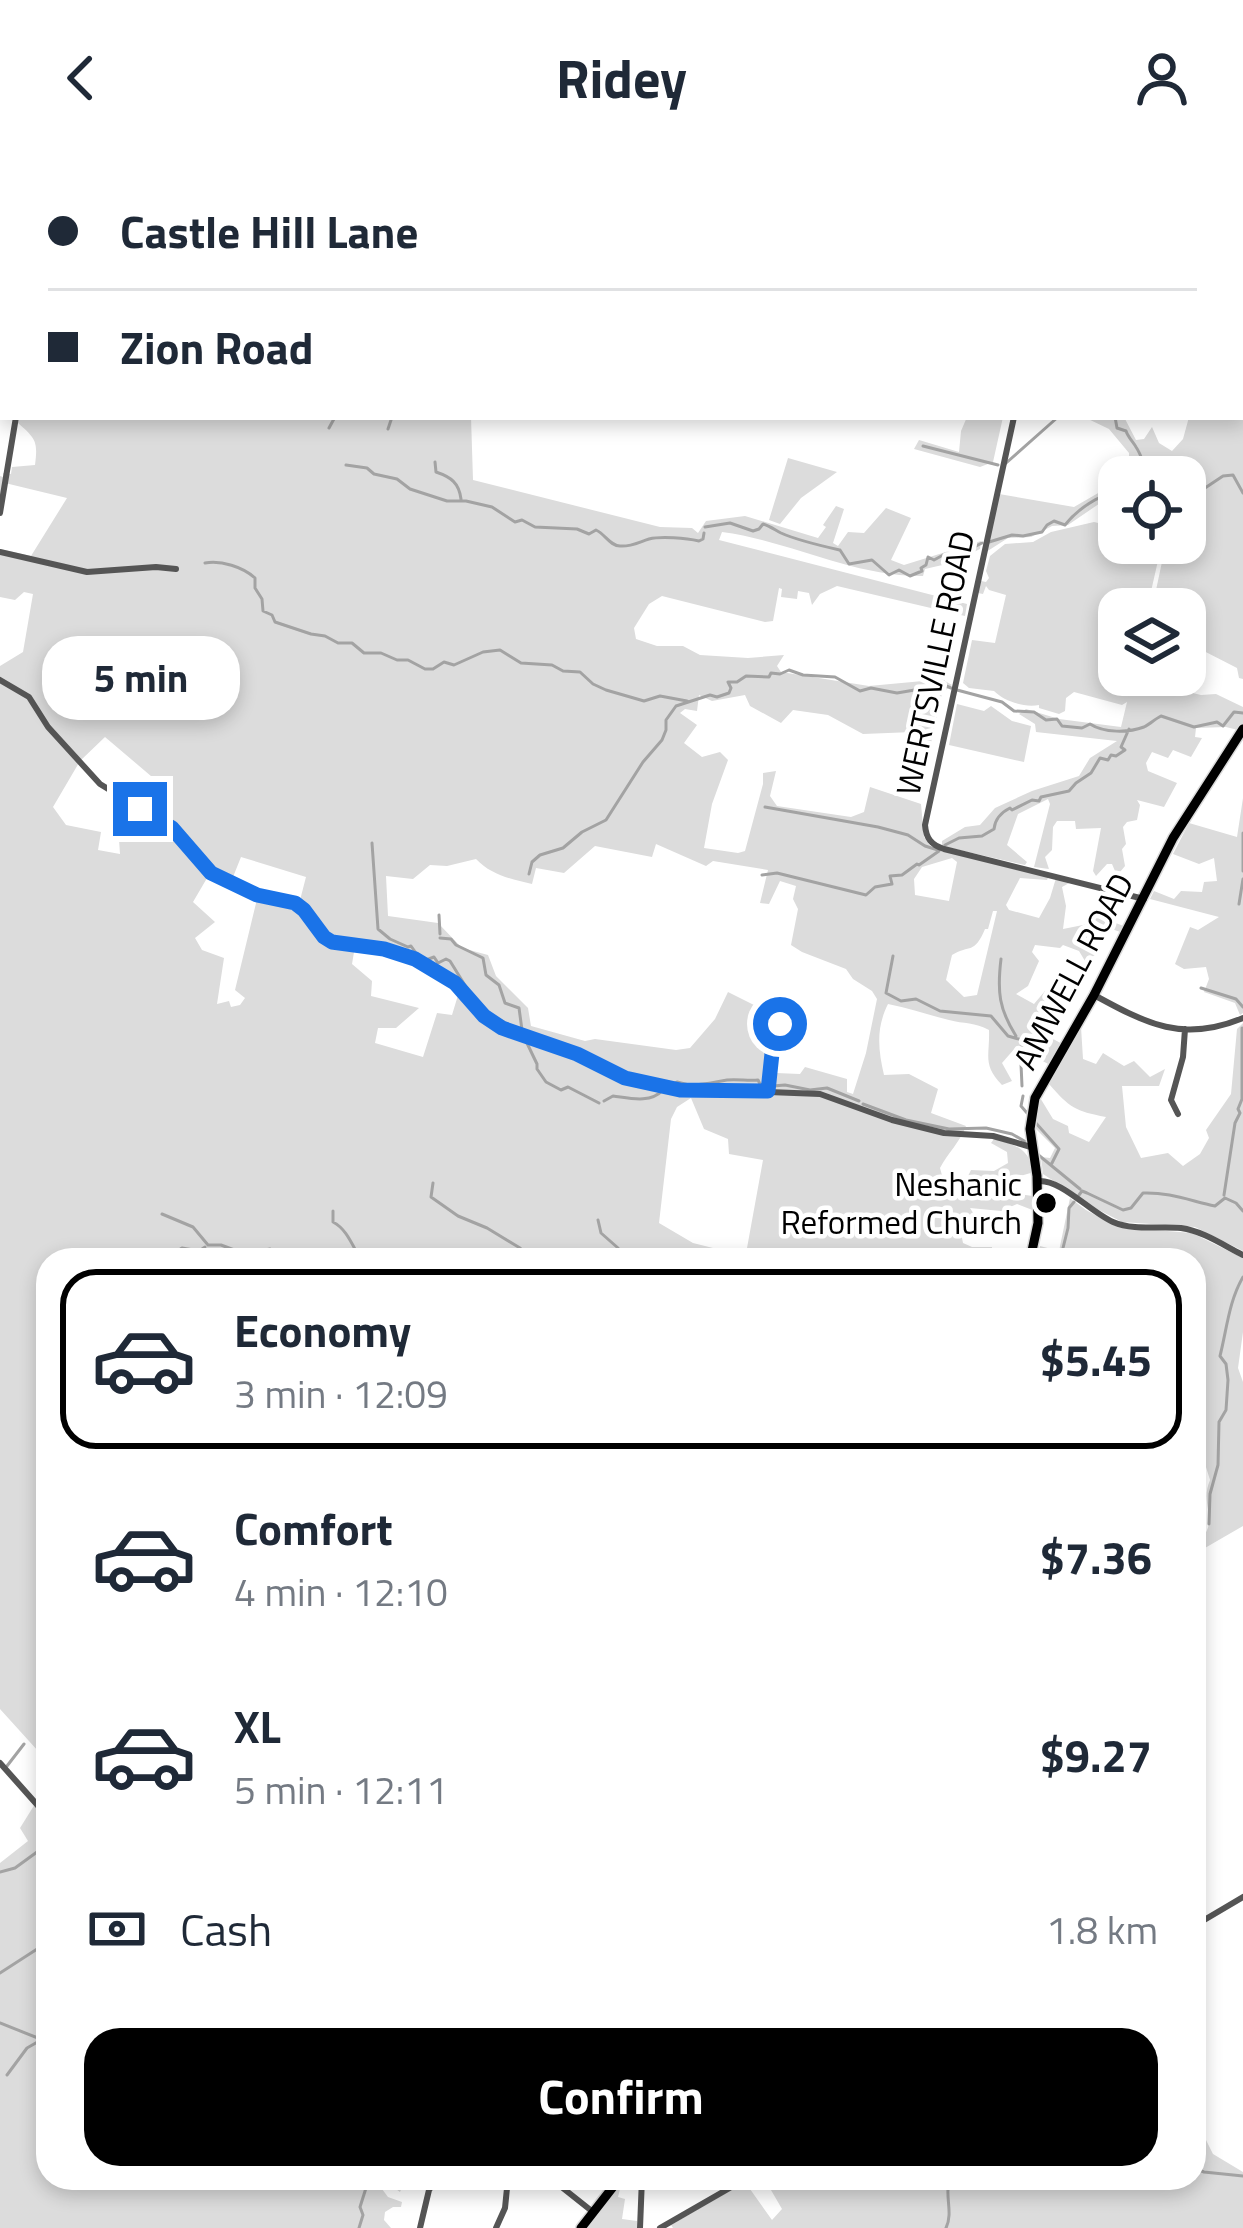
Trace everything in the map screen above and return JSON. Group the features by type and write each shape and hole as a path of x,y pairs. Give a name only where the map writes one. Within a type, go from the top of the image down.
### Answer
{"main road":[{"name":"AMWELL ROAD","path":"1033,1248 1040,1177 1031,1147 1035,1098 1094,995 1180,825 1243,729"},
{"path":"581,2228 610,2190"}],"street":[{"path":"0,513 15,420"},
{"name":"WERTSVILLE ROAD","path":"1013,420 944,731 926,834 945,850 1144,899"},
{"path":"0,552 96,573 176,568"},
{"path":"0,680 29,697 64,746 103,788 172,828 206,870 257,895 295,903 328,940 415,959 455,983 495,1024 577,1054 620,1077 680,1090 831,1096 893,1121 944,1133 993,1136 1031,1147"},
{"path":"1094,995 1152,1025 1215,1028 1243,1018"},
{"path":"768,1091 780,1018"},
{"path":"1178,1114 1171,1100 1185,1028"},
{"path":"1040,1177 1116,1223 1190,1230 1243,1255"},
{"path":"0,1763 36,1804"},
{"path":"1206,1918 1243,1898"},
{"path":"420,2228 429,2190"},
{"path":"496,2228 506,2208 507,2190"},
{"path":"565,2190 593,2212"},
{"path":"640,2228 641,2190"},
{"path":"660,2228 726,2190"}],"shaded area":[{"path":"18,420 471,420 473,480 660,527 692,528 698,533 706,521 745,516 818,538 836,506 844,509 833,543 838,546 848,532 864,533 886,508 911,518 891,560 904,565 981,541 980,549 925,569 923,576 872,571 722,532 719,540 967,604 965,616 837,586 820,594 812,605 809,593 798,591 797,599 781,597 779,588 773,621 765,622 662,596 649,604 634,628 636,639 657,646 683,646 700,655 784,655 777,666 781,672 869,686 923,681 941,666 945,681 952,685 942,693 931,743 913,732 863,734 828,715 793,710 781,723 750,706 745,695 712,701 699,695 697,711 680,713 697,725 684,743 702,757 720,752 728,760 712,804 704,848 745,851 763,773 776,771 770,796 777,806 851,817 864,812 870,787 921,804 924,837 931,847 1049,876 1047,880 1020,878 1006,905 1009,910 1039,918 1056,878 1071,882 1062,887 1063,929 1088,924 1093,914 1126,927 1123,933 1106,927 1098,931 1091,947 1095,955 1085,961 1079,951 1063,945 1035,945 1032,952 1039,961 1028,986 1016,994 1034,1004 1045,991 1050,993 1058,1021 1041,1012 1037,1030 1064,1045 1052,1066 1016,1047 1002,1063 1012,1081 1002,1085 989,1065 989,1030 888,1004 884,1013 879,1039 884,1075 909,1074 938,1089 931,1113 966,1126 940,1168 943,1179 966,1180 971,1170 994,1171 1008,1163 1007,1152 991,1143 994,1139 1020,1149 1031,1164 1034,1172 1013,1178 1018,1194 1033,1196 1035,1211 1017,1204 1001,1211 970,1208 976,1226 961,1233 963,1243 992,1248 747,1248 763,1160 729,1154 728,1139 704,1129 691,1098 677,1107 671,1119 659,1223 693,1243 713,1248 36,1248 36,1749 0,1709 0,666 23,652 33,594 24,592 15,600 0,597 0,549 31,556 67,498 5,483 0,509 0,476 11,474 12,467 35,465 29,433","holes":["105,737 158,782 139,808 116,795 120,854 98,850 101,832 66,825 53,807 80,761","656,844 706,866 713,861 768,870 760,903 769,904 780,881 796,886 793,899 798,909 791,945 846,969 877,999 853,1094 847,1092 847,1079 805,1067 800,1074 767,1077 775,1027 762,1025 758,1007 728,992 715,1019 690,1048 585,1041 531,1026 528,1008 496,976 488,955 462,948 438,923 388,916 386,876 413,879 430,865 476,859 495,873 532,884 536,868 564,873 595,846 652,857","241,857 306,877 299,904 258,895 235,990 245,998 231,1007 229,1001 217,1004 224,958 202,950 195,938 215,922 193,902 210,873 231,882","952,858 957,862 949,901 915,895 914,879 922,867","997,911 977,995 964,997 946,980 952,955 974,946 988,929","355,946 403,954 405,950 462,982 452,1015 437,1013 423,1057 375,1043 378,1028 396,1028 419,1008 371,996 372,981 352,964"]},
{"path":"966,420 1002,420 993,462 980,467 914,449 919,440 959,452"},
{"path":"1090,420 1126,420 1136,440 1144,439 1152,427 1159,443 1172,451 1183,439 1188,420 1243,420 1243,679 1237,668 1206,652 1206,588 1156,588 1162,564 1206,564 1206,456 1129,456 1109,429"},
{"path":"788,458 837,472 801,498 780,524 769,520"},
{"path":"1098,493 1098,505 1068,525 1052,526 1031,537 1008,538 986,552 999,494 1074,507"},
{"path":"1098,523 1098,564 1157,564 1152,588 1098,588 1098,696 1216,694 1243,707 1238,730 1196,728 1195,737 1202,738 1191,757 1173,750 1168,758 1152,752 1146,763 1148,771 1177,783 1164,807 1137,800 1137,820 1123,827 1125,866 1120,872 1107,864 1096,876 1101,828 1076,829 1075,821 1057,821 1052,850 1045,857 1049,869 1034,867 1048,799 1018,814 1007,845 1025,865 942,846 942,841 965,827 980,825 995,808 1079,776 1090,758 1117,741 1036,732 1035,724 1019,714 1026,709 1059,719 1121,727 1127,702 1122,705 1074,692 1059,714 963,683 972,640 995,643 1006,595 986,586 983,594 978,593 981,581 989,578 990,556 1005,544 1033,542 1051,532"},
{"path":"957,704 984,711 991,706 1012,721 1031,726 1024,762 949,745"},
{"path":"1243,798 1240,1015 1235,1003 1204,992 1209,979 1206,967 1184,969 1175,964 1190,927 1198,930 1219,917 1150,899 1154,891 1174,899 1181,891 1202,892 1204,882 1217,881 1214,858 1199,864 1173,854 1189,823 1237,837"},
{"path":"1243,1023 1243,1251 1195,1227 1122,1222 1043,1174 1041,1157 1050,1158 1055,1148 1033,1126 1039,1096 1053,1119 1089,1142 1106,1117 1074,1107 1049,1084 1081,1027 1083,1059 1096,1064 1103,1053 1124,1066 1134,1061 1150,1077 1165,1069 1159,1086 1122,1086 1126,1127 1141,1158 1168,1153 1183,1166 1200,1154 1209,1138 1206,1130 1231,1094 1237,1029"},
{"path":"1070,1198 1117,1227 1192,1233 1243,1258 1238,1368 1243,1382 1243,1526 1206,1547 1210,1480 1206,1467 1206,1248 1060,1248"},
{"path":"35,1804 36,2190 383,2190 402,2202 401,2207 385,2212 384,2220 391,2228 0,2228 0,1863 28,1841 20,1828"},
{"path":"1206,2140 1213,2154 1243,2172 1243,2228 671,2225 731,2190 751,2190 772,2220 782,2209 771,2190 1206,2190"},
{"path":"617,2190 618,2197 625,2199 622,2219 637,2221 637,2228 586,2228"}],"waterway":[{"path":"329,428 333,420"},
{"path":"388,429 391,420"},
{"path":"1005,464 1055,420"},
{"path":"1116,420 1141,456"},
{"path":"923,446 998,465"},
{"path":"435,462 436,472 453,481 461,499"},
{"path":"346,465 367,468 447,501 492,507 515,522 589,534 596,530 616,545 660,538 699,541 704,533"},
{"path":"1206,487 1233,475 1243,493"},
{"path":"989,542 1042,532 1054,521 1065,525 1098,499"},
{"path":"705,527 730,523 753,531 763,524 840,550 849,564 872,560 889,575 899,570 910,576 922,571 928,557 958,555 982,543"},
{"path":"205,563 231,565 255,578 263,611 275,622 338,643 352,643 364,653 381,653 433,669 444,662 454,665 500,650 521,663 580,672 606,690 644,701 660,696 687,701"},
{"path":"529,874 540,855 563,848 606,820 662,740 666,720 676,706 729,693 728,682 789,670 835,677 860,691 951,688"},
{"path":"957,690 1002,702 1014,711 1057,719 1062,726 1090,724 1116,731 1144,727 1161,716 1194,727 1217,722 1223,726 1234,712 1243,713"},
{"path":"945,845 982,836 1010,808 1069,791 1091,773 1100,758 1108,760 1125,750 1121,747 1129,729"},
{"path":"765,807 878,827 938,850"},
{"path":"1243,833 1243,871"},
{"path":"372,843 378,929 416,953"},
{"path":"762,875 777,873 866,895 875,887 892,884 890,876 902,875 939,851"},
{"path":"1239,904 1243,879"},
{"path":"439,915 440,934"},
{"path":"440,938 451,939 483,958 486,975 499,985 505,1003 519,1008 522,1030"},
{"path":"419,955 426,960 434,957 438,963 450,961 487,1013 522,1032"},
{"path":"893,956 886,993 901,1001 916,999 940,1011 991,1016 1008,1036 1022,1040 1022,1048"},
{"path":"1001,959 1001,1000 1016,1036"},
{"path":"1201,988 1236,999 1243,1007"},
{"path":"1224,1195 1242,1099 1242,1028"},
{"path":"525,1039 546,1082 599,1103"},
{"path":"1021,1064 1022,1086"},
{"path":"671,1085 758,1080 766,1086"},
{"path":"773,1086 827,1088 859,1101"},
{"path":"604,1101 613,1096 646,1099 663,1090"},
{"path":"1023,1096 1021,1106 1027,1113"},
{"path":"863,1104 906,1120 949,1129 986,1128 1026,1142"},
{"path":"1035,1122 1059,1149 1051,1165"},
{"path":"1036,1153 1080,1189"},
{"path":"433,1183 431,1197 520,1248"},
{"path":"1079,1195 1082,1191 1123,1210 1131,1208 1143,1193 1215,1206 1225,1198 1243,1211"},
{"path":"1063,1248 1074,1202"},
{"path":"333,1211 333,1222 354,1248"},
{"path":"162,1214 193,1227 208,1245 229,1248"},
{"path":"598,1220 601,1233 618,1248"},
{"path":"1209,1524 1228,1380 1220,1356 1231,1305 1243,1277"},
{"path":"7,1766 24,1744"},
{"path":"0,1872 36,1853"},
{"path":"0,1973 36,1950"},
{"path":"0,2023 36,2037"},
{"path":"7,2075 36,2043"},
{"path":"1206,2172 1243,2176"},
{"path":"359,2228 365,2190"},
{"path":"946,2228 948,2190"}],"place":[{"name":"Neshanic Reformed Church","path":"1046,1203"}],"route":[{"path":"140,809 172,828 206,870 257,895 295,903 328,940 415,959 455,983 495,1024 577,1054 620,1077 680,1090 768,1091 780,1024"}]}
